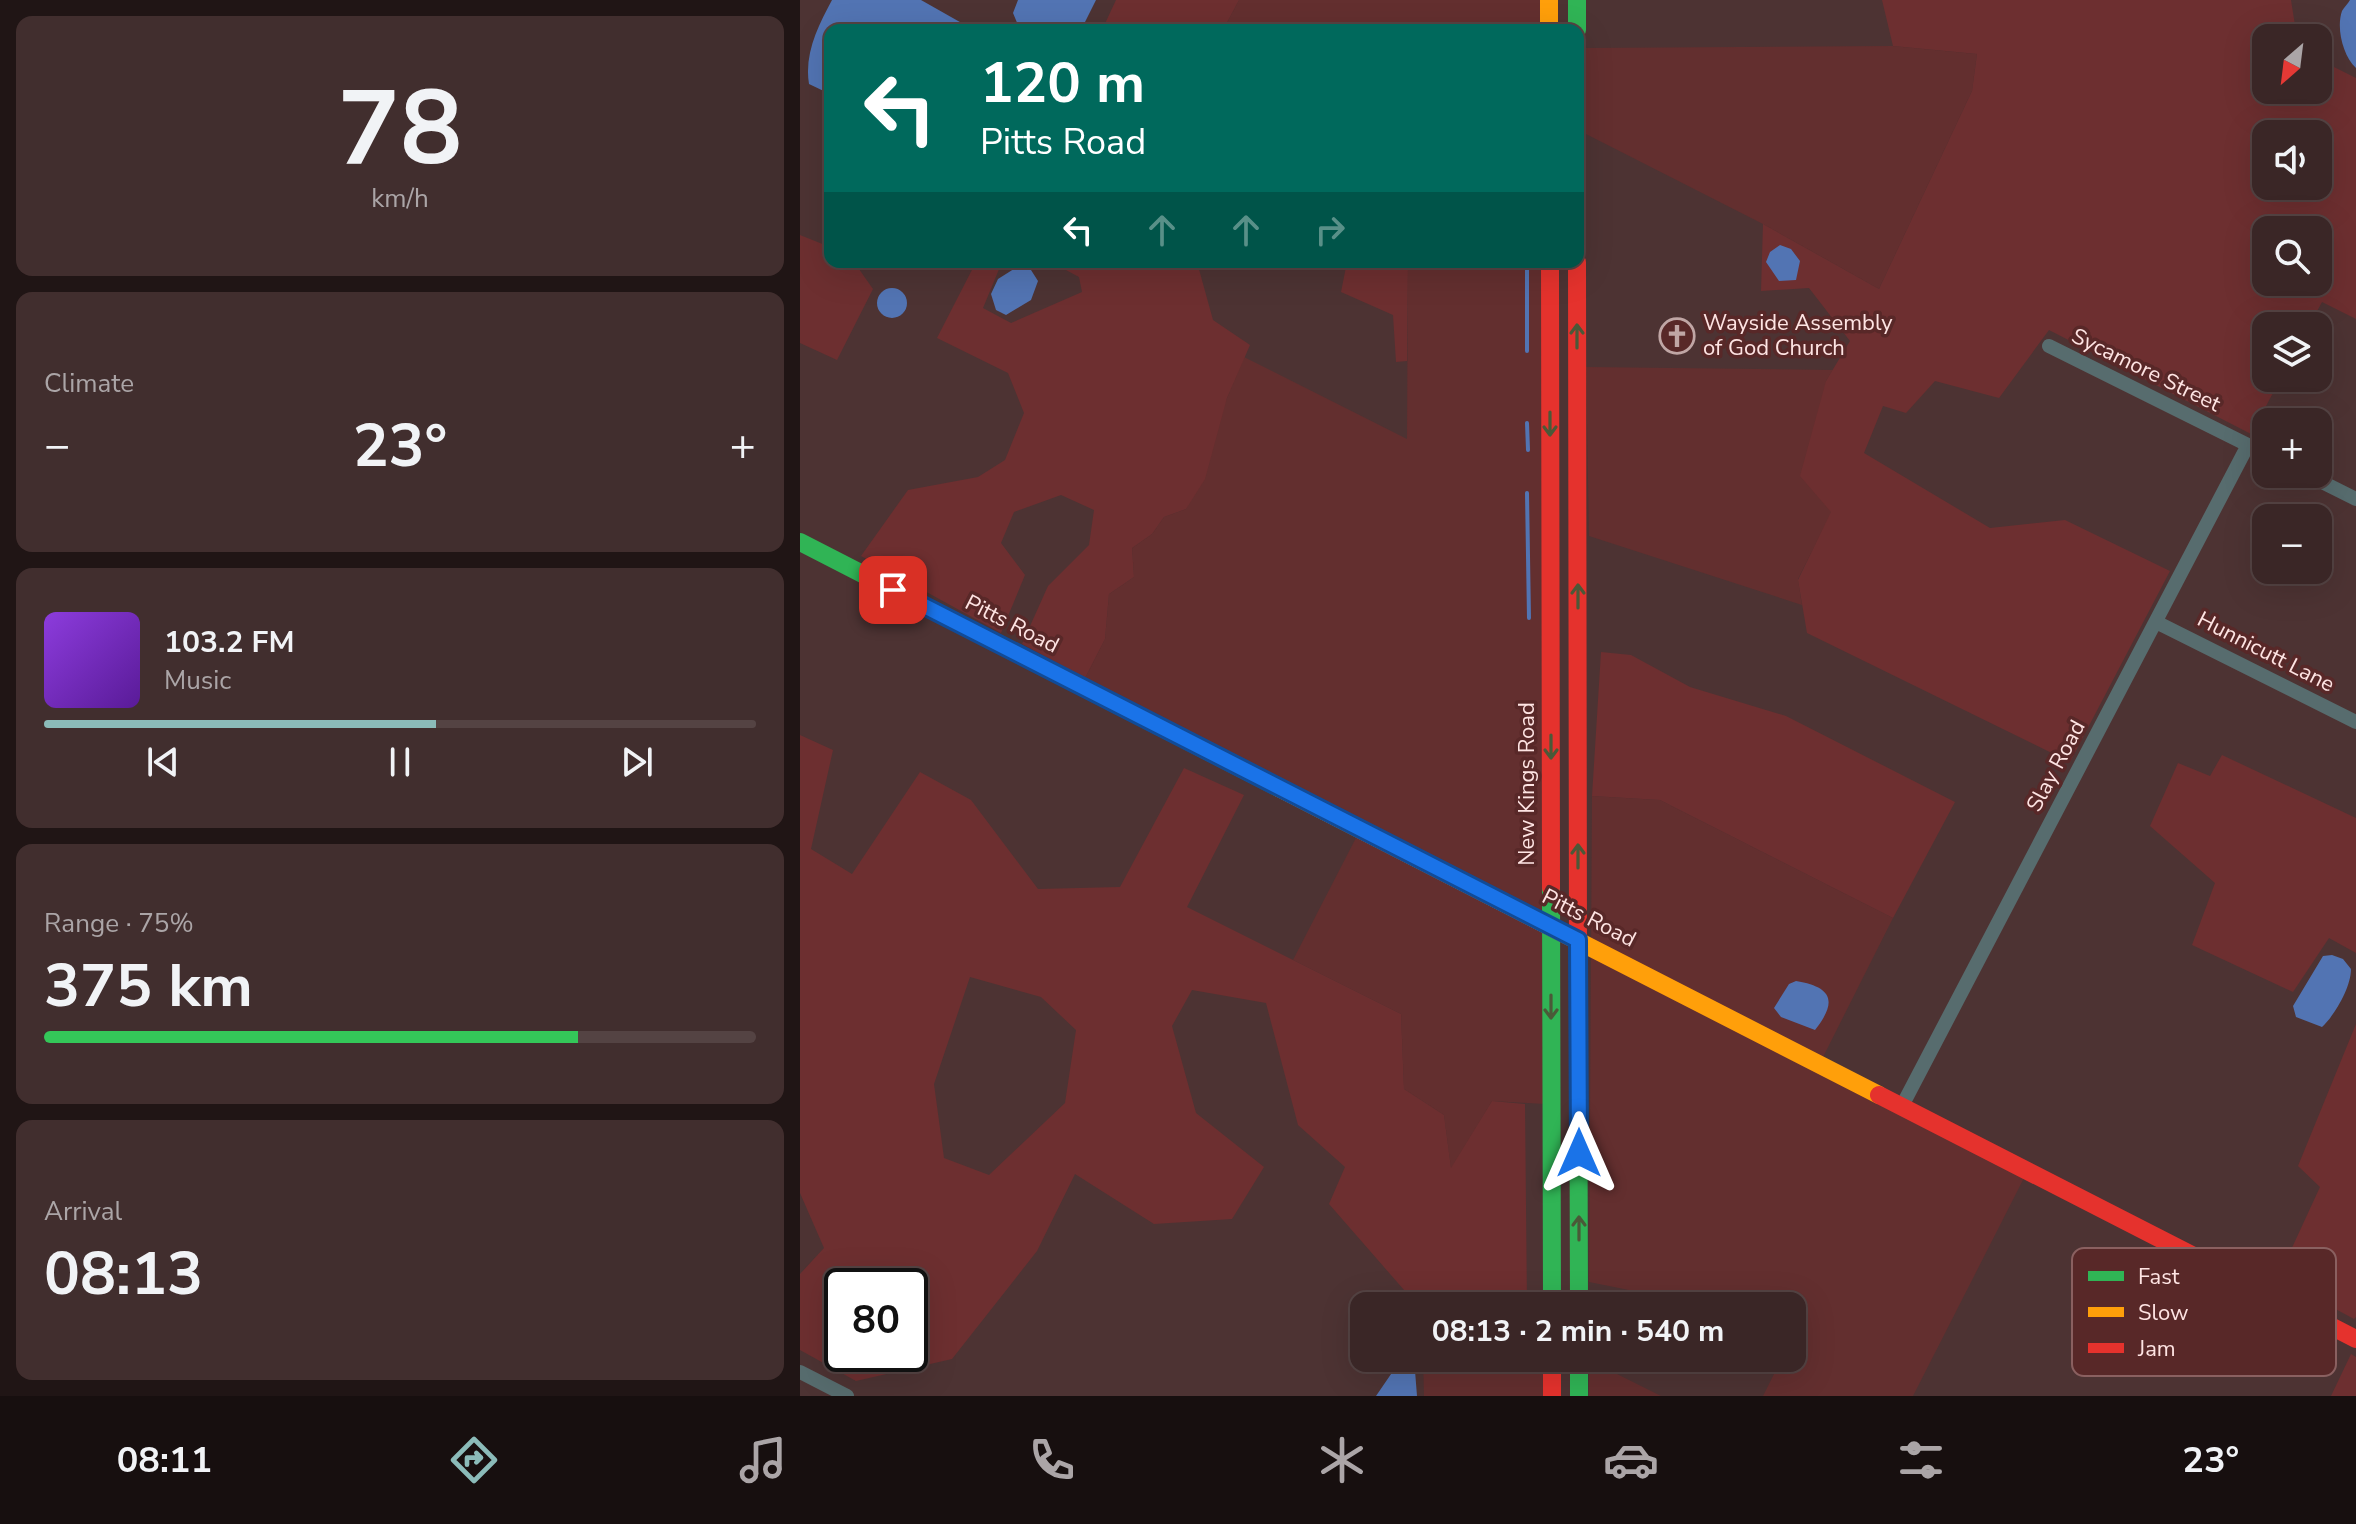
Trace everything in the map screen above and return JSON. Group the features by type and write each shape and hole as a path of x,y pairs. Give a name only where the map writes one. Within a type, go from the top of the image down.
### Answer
{"main road":[{"path":"1549,0 1549,24"},
{"path":"1577,0 1577,24"},
{"name":"New Kings Road","path":"1550,268 1552,1292"},
{"path":"1577,268 1579,1292"},
{"name":"Pitts Road","path":"800,542 2179,1248"},
{"name":"Pitts Road","path":"2336,1329 2356,1339"},
{"path":"1552,1372 1552,1396"},
{"path":"1579,1372 1579,1396"}],"street":[{"name":"Sycamore Street","path":"2049,346 2252,447"},
{"name":"Slay Road","path":"1902,1106 2248,445"},
{"path":"1550,461 1577,461"},
{"path":"2332,487 2356,499"},
{"name":"Hunnicutt Lane","path":"2156,622 2356,722"},
{"path":"800,1372 847,1396"}],"shaded area":[{"path":"1116,0 1239,0 1226,24 1105,24"},
{"path":"1239,0 1544,0 1544,24 1226,24"},
{"path":"1882,0 2291,0 2295,24 2252,24 2252,104 2332,104 2332,66 2356,78 2356,319 2322,302 2317,312 2252,312 2252,392 2274,392 2265,408 2252,408 2251,434 2049,330 1999,398 1935,381 1906,413 1883,406 1864,453 1990,528 2065,520 2170,571 2070,762 1807,633 1798,580 1831,512 1800,476 1826,381 1850,341 1809,288 1761,291 1763,224 1879,289 1972,91 1977,54 1893,46"},
{"path":"1893,46 1977,54 1972,91 1879,289 1763,224 1584,133 1585,48"},
{"path":"800,235 824,245 824,268 858,268 873,289 837,360 800,343"},
{"path":"973,268 1000,268 983,308 1011,323 1082,292 1079,277 1062,268 1199,268 1213,320 1250,345 1227,398 1205,479 1186,509 1164,517 1152,534 1132,548 1134,577 1109,594 1105,639 1085,678 1022,644 1048,586 1089,545 1094,510 1061,495 1014,512 1001,543 1025,575 1001,633 861,556 908,490 978,477 1005,460 1024,413 1008,373 937,338"},
{"path":"1346,268 1408,268 1407,361 1396,362 1393,315 1341,292"},
{"path":"1408,268 1543,268 1544,1104 1492,1101 1451,1169 1444,1115 1404,1089 1401,1014 1293,960 1358,834 1085,678 1105,639 1109,594 1134,577 1132,548 1152,534 1164,517 1186,509 1244,357 1407,439"},
{"path":"1586,367 1833,370 1826,381 1832,512 1798,579 1802,605 1589,536"},
{"path":"1601,652 1631,655 1690,687 1786,716 1955,802 1893,918 1660,800 1592,796"},
{"path":"800,735 833,750 811,849 852,874 920,772 971,800 1038,889 1120,887 1184,768 1244,795 1187,907 1401,1014 1404,1089 1444,1115 1451,1168 1492,1101 1525,1104 1527,1292 1406,1292 1329,1204 1345,1167 1298,1125 1266,1003 1192,990 1172,1026 1196,1113 1264,1167 1232,1219 1154,1224 1075,1174 1037,1251 952,1359 928,1364 928,1268 824,1268 824,1363 800,1350 800,1274 824,1248 800,1193","holes":["970,977 1041,997 1076,1030 1065,1103 989,1175 944,1158 934,1084"]},
{"path":"2222,755 2356,818 2356,953 2329,938 2293,992 2192,945 2215,883 2150,826 2178,763 2210,776"},
{"path":"1592,796 1660,800 1893,918 1817,1069 2025,1176 1913,1396 1763,1396 1775,1372 1806,1372 1806,1292 1633,1292 1589,1282"},
{"path":"2356,1024 2354,1319 2336,1309 2336,1248 2292,1248 2320,1187 2298,1166"},
{"path":"2351,1354 2356,1357 2356,1396 2331,1396"},
{"path":"840,1372 895,1372 856,1381"},
{"path":"1423,1372 1543,1372 1544,1396 1424,1396"},
{"path":"1589,1372 1613,1372 1661,1396 1589,1396"}],"water":[{"path":"832,0 921,0 963,24 824,24 824,91 809,84 808,73 813,40"},
{"path":"1018,0 1096,0 1084,24 1018,24 1013,13"},
{"path":"2350,0 2356,0 2356,68 2347,56 2340,33 2342,11"},
{"path":"1780,245 1791,249 1800,261 1796,280 1779,281 1766,262 1770,252"},
{"path":"1015,268 1022,268 1031,270 1038,281 1031,300 1006,315 996,310 991,294 998,279"},
{"path":"892,288 903,292 907,303 903,314 892,318 881,314 877,303 881,292"},
{"path":"2323,956 2343,959 2351,969 2341,1000 2322,1027 2296,1017 2293,1006"},
{"path":"1796,981 1817,987 1828,997 1827,1011 1815,1030 1781,1017 1774,1008 1789,984"},
{"path":"1392,1372 1415,1372 1417,1396 1376,1396"}],"waterway":[{"path":"1527,268 1527,351"},
{"path":"1527,423 1528,450"},
{"path":"1527,493 1529,618"}],"traffic: fast":[{"path":"1577,0 1577,24"},
{"path":"800,542 1279,788"},
{"path":"1551,888 1552,1292"},
{"path":"1578,962 1579,1292"},
{"path":"1579,1372 1579,1396"}],"traffic: slow":[{"path":"1549,0 1549,24"},
{"path":"1279,788 1879,1095"}],"traffic: jam":[{"path":"1550,268 1551,888"},
{"path":"1577,268 1578,962"},
{"path":"1879,1095 2178,1248"},
{"path":"2336,1329 2356,1339"},
{"path":"1552,1372 1552,1396"}],"place":[{"name":"Wayside Assembly of God Church","path":"1677,336"}],"route":[{"path":"893,590 1578,940 1579,1153"}]}
